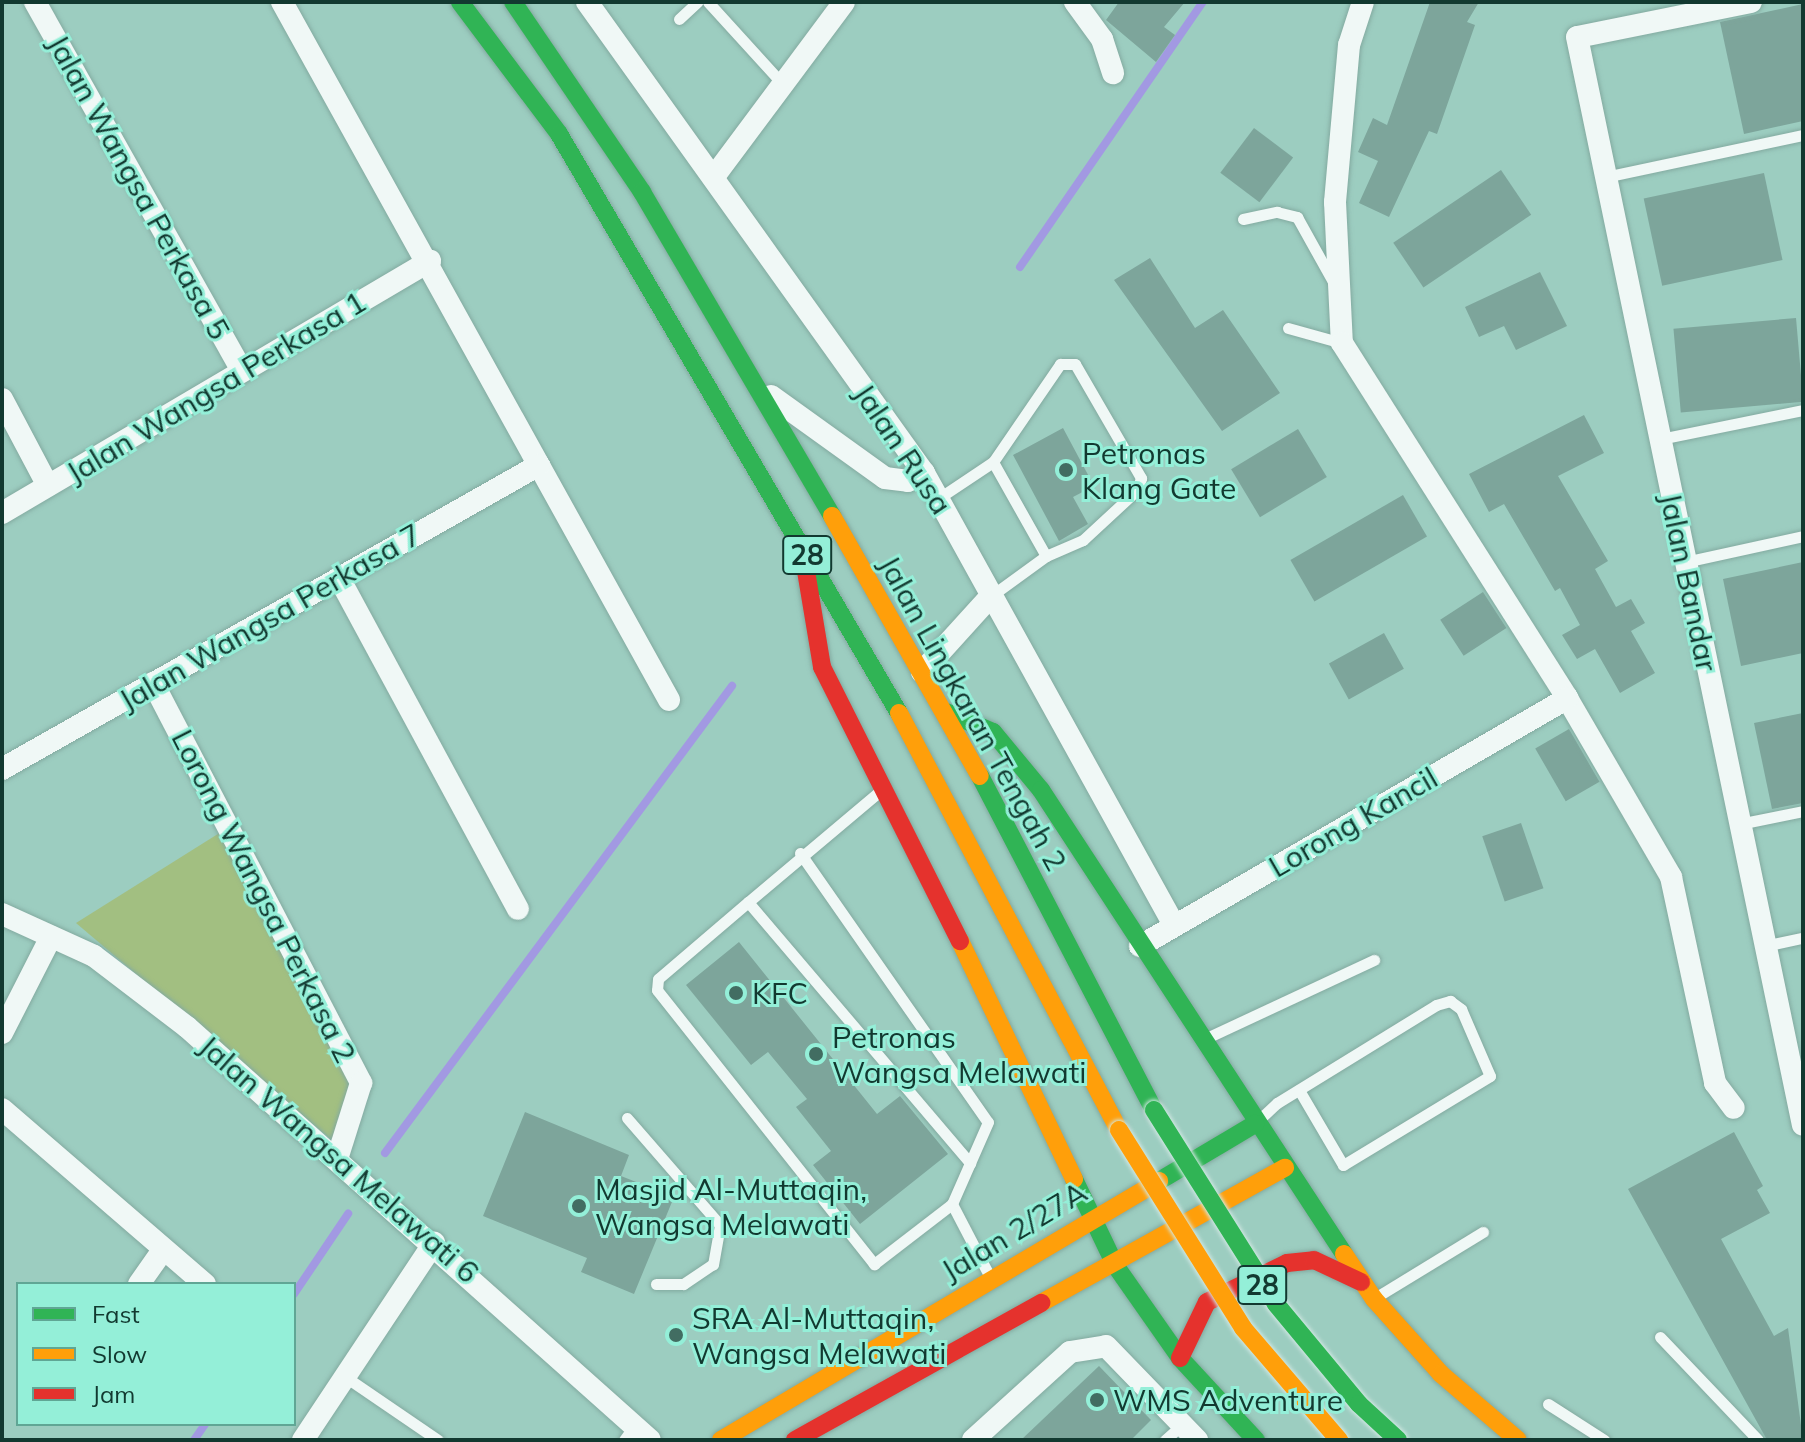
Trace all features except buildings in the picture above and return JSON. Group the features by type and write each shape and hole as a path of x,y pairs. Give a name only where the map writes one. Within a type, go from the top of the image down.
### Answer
{"main road":[{"name":"28","path":"460,2 559,134 803,547 944,792 1119,1130 1243,1328 1339,1440"},
{"name":"Jalan Lingkaran Tengah 2","path":"513,2 642,192 946,712 1154,1110 1276,1304 1359,1404 1398,1440"},
{"path":"803,547 822,667 886,787 1115,1265 1180,1358 1256,1440"},
{"path":"946,712 993,732 1032,779 1255,1124 1369,1291 1441,1374 1518,1440"},
{"name":"Jalan 2/27A","path":"721,1440 1091,1217 1255,1124"},
{"path":"795,1440 1285,1168"},
{"path":"1180,1358 1207,1302 1287,1263 1314,1260 1369,1291"}],"street":[{"name":"Jalan Wangsa Perkasa 5","path":"35,2 242,371"},
{"path":"282,2 430,261 669,700"},
{"name":"Jalan Rusa","path":"587,2 716,174 924,473 1174,925"},
{"path":"716,174 780,81 844,2"},
{"path":"1075,2 1102,39 1113,73"},
{"path":"1363,2 1349,45 1338,158 1342,343 1567,698 1671,877 1715,1083 1734,1108"},
{"name":"Jalan Bandar","path":"1751,2 1577,37 1763,947 1800,1096 1803,1125"},
{"name":"Jalan Wangsa Perkasa 1","path":"2,513 430,261"},
{"path":"751,381 885,478 908,481 924,473"},
{"path":"2,399 48,486"},
{"name":"Jalan Wangsa Perkasa 7","path":"2,769 539,465"},
{"path":"339,578 518,909"},
{"path":"922,672 991,596"},
{"name":"Lorong Wangsa Perkasa 2","path":"153,683 361,1083 338,1156"},
{"name":"Lorong Kancil","path":"1140,946 1567,698"},
{"name":"Jalan Wangsa Melawati 6","path":"2,914 94,956 187,1027 434,1243 636,1435"},
{"path":"2,1033 51,937"},
{"path":"2,1109 203,1282"},
{"path":"303,1440 434,1243"},
{"path":"140,1282 163,1250"},
{"path":"973,1440 1070,1352 1106,1346 1190,1432"}],"lane":[{"path":"679,19 697,2"},
{"path":"708,2 780,81"},
{"path":"1605,177 1803,135"},
{"path":"1243,219 1277,212 1297,217 1309,230 1326,278 1342,294"},
{"path":"1288,328 1342,343"},
{"path":"939,498 993,462 1060,364 1075,364 1141,478 1137,490 1083,540 1046,556 991,596"},
{"path":"1659,439 1803,410"},
{"path":"993,462 1046,556"},
{"path":"1685,562 1803,536"},
{"path":"800,853 988,1122 952,1204 874,1264 657,990 658,979 800,853 886,787"},
{"path":"1738,824 1803,811"},
{"path":"748,902 970,1163"},
{"path":"1763,947 1803,938"},
{"path":"1201,1040 1374,960"},
{"path":"1255,1124 1299,1090 1450,1001 1461,1009 1490,1076 1343,1165 1299,1090"},
{"path":"627,1118 720,1225 713,1264 683,1284 656,1284"},
{"path":"952,1204 990,1277"},
{"path":"1369,1291 1483,1232"},
{"path":"1660,1337 1758,1440"},
{"path":"347,1378 438,1440"},
{"path":"1548,1404 1604,1440"},
{"path":"1165,1440 1190,1432"}],"green space":[{"path":"221,832 353,1089 334,1142 76,923"}],"waterway":[{"path":"1020,267 1203,2"},
{"path":"385,1153 732,686"},
{"path":"296,1291 348,1214"},
{"path":"194,1440 204,1426"}],"traffic: fast":[{"path":"460,2 559,134 899,713"},
{"path":"513,2 642,192 832,516"},
{"path":"946,712 993,732 1041,790 1344,1254"},
{"path":"980,776 1154,1110"},
{"path":"1154,1110 1276,1304 1359,1404 1398,1440"},
{"path":"1159,1181 1255,1124"},
{"path":"1074,1179 1115,1265 1180,1358 1256,1440"}],"traffic: slow":[{"path":"832,516 980,776"},
{"path":"899,713 1119,1130"},
{"path":"960,941 1074,1179"},
{"path":"1119,1130 1243,1328 1339,1440"},
{"path":"1041,1303 1285,1168"},
{"path":"721,1440 1159,1181"},
{"path":"1344,1254 1374,1299 1441,1374 1518,1440"}],"traffic: jam":[{"path":"806,571 822,667 960,941"},
{"path":"1180,1358 1207,1302 1287,1263 1314,1260 1361,1282"},
{"path":"795,1440 1041,1303"}],"place":[{"name":"Petronas Klang Gate","path":"1066,470"},
{"name":"KFC","path":"736,993"},
{"name":"Petronas Wangsa Melawati","path":"816,1054"},
{"name":"Masjid Al-Muttaqin, Wangsa Melawati","path":"579,1206"},
{"name":"SRA Al-Muttaqin, Wangsa Melawati","path":"676,1335"},
{"name":"WMS Adventure","path":"1097,1400"}]}
